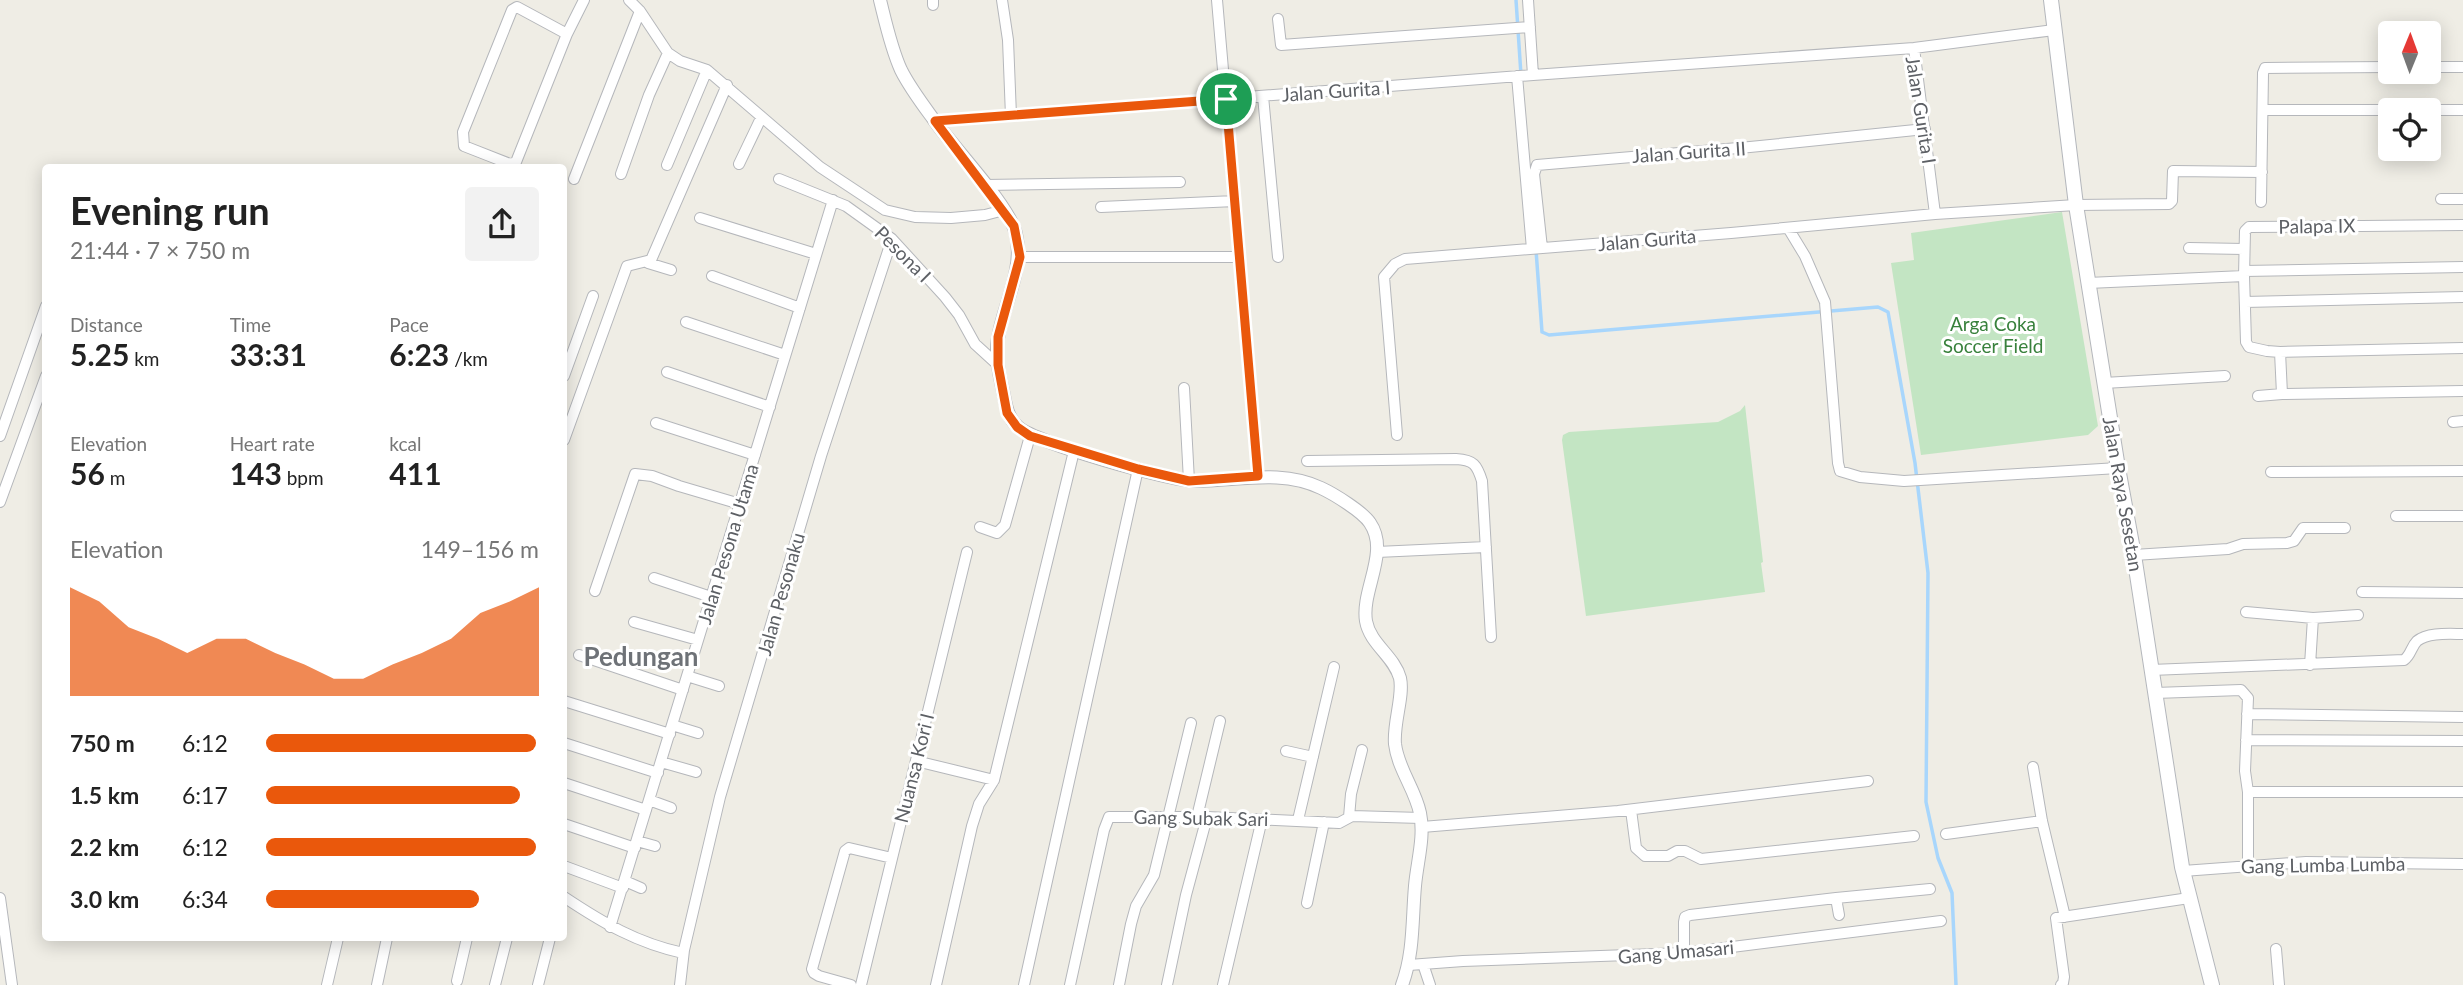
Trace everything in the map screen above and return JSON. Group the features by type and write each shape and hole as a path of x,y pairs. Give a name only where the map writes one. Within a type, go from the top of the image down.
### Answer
{"main road":[{"name":"Jalan Raya Sesetan","path":"2051,0 2076,205 2183,871 2212,985"}],"street":[{"path":"568,34 525,10 517,7 512,10 463,132 464,146 510,164 516,162 584,0"},
{"path":"629,0 640,11 667,53 680,61 707,70 820,167 885,210 915,217 951,218 985,215 1004,210"},
{"path":"880,0 892,48 903,74 1014,226 1020,257 998,337 998,365 1007,413 1017,427 1030,436 1074,451 1189,481 1258,476 1294,479 1322,488 1359,512 1370,523 1377,552 1365,609 1366,624 1371,637 1398,672 1401,683 1396,718 1397,754 1415,820 1415,883 1409,965 1402,985"},
{"path":"1002,0 1011,116"},
{"path":"1217,0 1258,476"},
{"path":"1528,0 1524,76 1536,248"},
{"path":"574,179 640,11"},
{"path":"1278,19 1280,45 1528,27"},
{"path":"1914,48 2054,30"},
{"name":"Jalan Gurita I","path":"935,121 1914,48 1935,214"},
{"path":"621,174 667,53"},
{"path":"2261,202 2265,68 2378,67"},
{"path":"2441,67 2463,67"},
{"path":"667,165 707,70"},
{"path":"648,262 660,242 727,85"},
{"path":"1262,96 1278,257"},
{"path":"2263,110 2463,110"},
{"path":"739,164 761,118"},
{"name":"Jalan Gurita II","path":"1531,184 1537,165 1544,163 1739,148 1925,129"},
{"name":"Jalan Gurita","path":"1397,435 1384,277 1387,271 1405,259 1935,214 2076,205 2171,204 2174,170 2262,172"},
{"name":"Pesona I","path":"779,179 833,200 870,221 892,239 945,297 959,315 975,344 998,365"},
{"path":"985,185 1180,182"},
{"path":"2441,199 2463,199"},
{"name":"Jalan Pesona Utama","path":"610,927 833,200"},
{"path":"1101,207 1235,201"},
{"path":"700,218 816,254"},
{"name":"Palapa IX","path":"2244,249 2245,230 2249,227 2463,225"},
{"path":"1788,228 1805,256 1825,302 1840,471 1860,477 1928,481 2118,468"},
{"name":"Jalan Pesonaku","path":"680,985 683,953 720,797 821,456 892,239"},
{"path":"2189,248 2244,249 2246,342 2249,347 2267,352 2463,348"},
{"path":"1020,257 1238,257"},
{"path":"567,432 627,266 648,262 671,270"},
{"path":"2088,283 2244,274 2463,267"},
{"path":"712,276 800,308"},
{"path":"567,368 593,296"},
{"path":"2245,302 2463,297"},
{"path":"0,436 42,317"},
{"path":"686,322 785,355"},
{"path":"2280,352 2283,394"},
{"path":"667,372 770,407"},
{"path":"2104,383 2225,376"},
{"path":"0,502 42,387"},
{"path":"1184,388 1189,481"},
{"path":"2258,396 2463,391"},
{"path":"656,423 755,455"},
{"path":"980,527 997,533 1005,525 1030,436"},
{"path":"936,985 972,826 979,804 994,780 1074,451"},
{"path":"1307,461 1470,460 1476,464 1482,481 1491,637"},
{"path":"1024,985 1138,469"},
{"path":"2271,472 2463,471"},
{"path":"595,591 635,474 652,476 740,504"},
{"path":"2396,516 2463,516"},
{"path":"2134,555 2218,550 2243,544 2287,543 2294,541 2303,528 2345,528"},
{"path":"1377,552 1486,547"},
{"name":"Nuansa Kori I","path":"861,985 968,552"},
{"path":"653,578 711,597"},
{"path":"2362,592 2463,593"},
{"path":"2246,612 2313,618 2358,615"},
{"path":"2310,665 2313,618"},
{"path":"634,622 698,640"},
{"path":"2151,670 2404,660 2421,639 2463,634"},
{"path":"579,655 683,690"},
{"path":"1298,820 1334,667"},
{"path":"687,676 719,686"},
{"path":"2155,693 2241,690 2248,698 2245,771 2248,792 2248,865"},
{"path":"567,702 671,729 698,733"},
{"path":"2247,714 2463,717"},
{"path":"1167,985 1220,721"},
{"path":"1119,985 1133,915 1154,875 1191,723"},
{"path":"2246,740 2463,741"},
{"path":"567,745 659,767 696,772"},
{"path":"1349,817 1362,750"},
{"path":"1286,751 1313,757"},
{"path":"916,761 994,780"},
{"path":"2033,767 2042,821 2065,917"},
{"name":"Gang Subak Sari","path":"1070,985 1108,819 1113,816 1324,822 1341,822 1349,817 1415,820 1631,810 1868,782"},
{"path":"567,784 648,805 671,808"},
{"path":"2248,792 2463,792"},
{"path":"1631,810 1636,848 1645,856 1668,856 1677,851 1685,851 1701,859 1914,836"},
{"path":"1223,985 1262,819"},
{"path":"1946,834 2042,821"},
{"path":"1307,903 1324,822"},
{"path":"567,825 636,844 655,846"},
{"path":"852,985 833,983 814,973 813,969 845,851 849,848 857,849 892,858"},
{"name":"Gang Lumba Lumba","path":"2183,871 2306,862 2463,864"},
{"path":"567,867 641,888"},
{"path":"1684,953 1684,922 1689,915 1930,889"},
{"path":"0,898 4,965 12,985"},
{"path":"1836,898 1839,915"},
{"path":"2061,985 2064,977 2056,918 2189,898"},
{"path":"567,899 610,927 653,945 683,953"},
{"name":"Gang Umasari","path":"1409,965 1684,953 1941,921"},
{"path":"327,985 337,941"},
{"path":"377,985 386,941"},
{"path":"457,981 466,941"},
{"path":"495,985 506,941"},
{"path":"538,985 549,941"},
{"path":"2276,949 2279,985"},
{"path":"1423,964 1430,985"}],"green space":[{"name":"Arga Coka Soccer Field","path":"2062,212 2098,426 2088,435 1921,455 1891,263 1914,260 1911,233"},
{"path":"1745,405 1765,592 1586,616 1563,435 1569,432 1718,422 1740,411"}],"waterway":[{"path":"1516,0 1521,75"},
{"path":"1536,250 1542,332 1549,335 1878,307 1888,312 1915,463 1928,573 1926,802 1938,858 1952,893 1956,985"}],"district":[{"name":"Pedungan","path":"641,657"}],"route":[{"path":"1226,99 1258,476 1189,481 1074,451 1030,436 1017,427 1007,413 997,351 998,337 1020,257 1017,235 1009,217 935,121 1226,99"}]}
